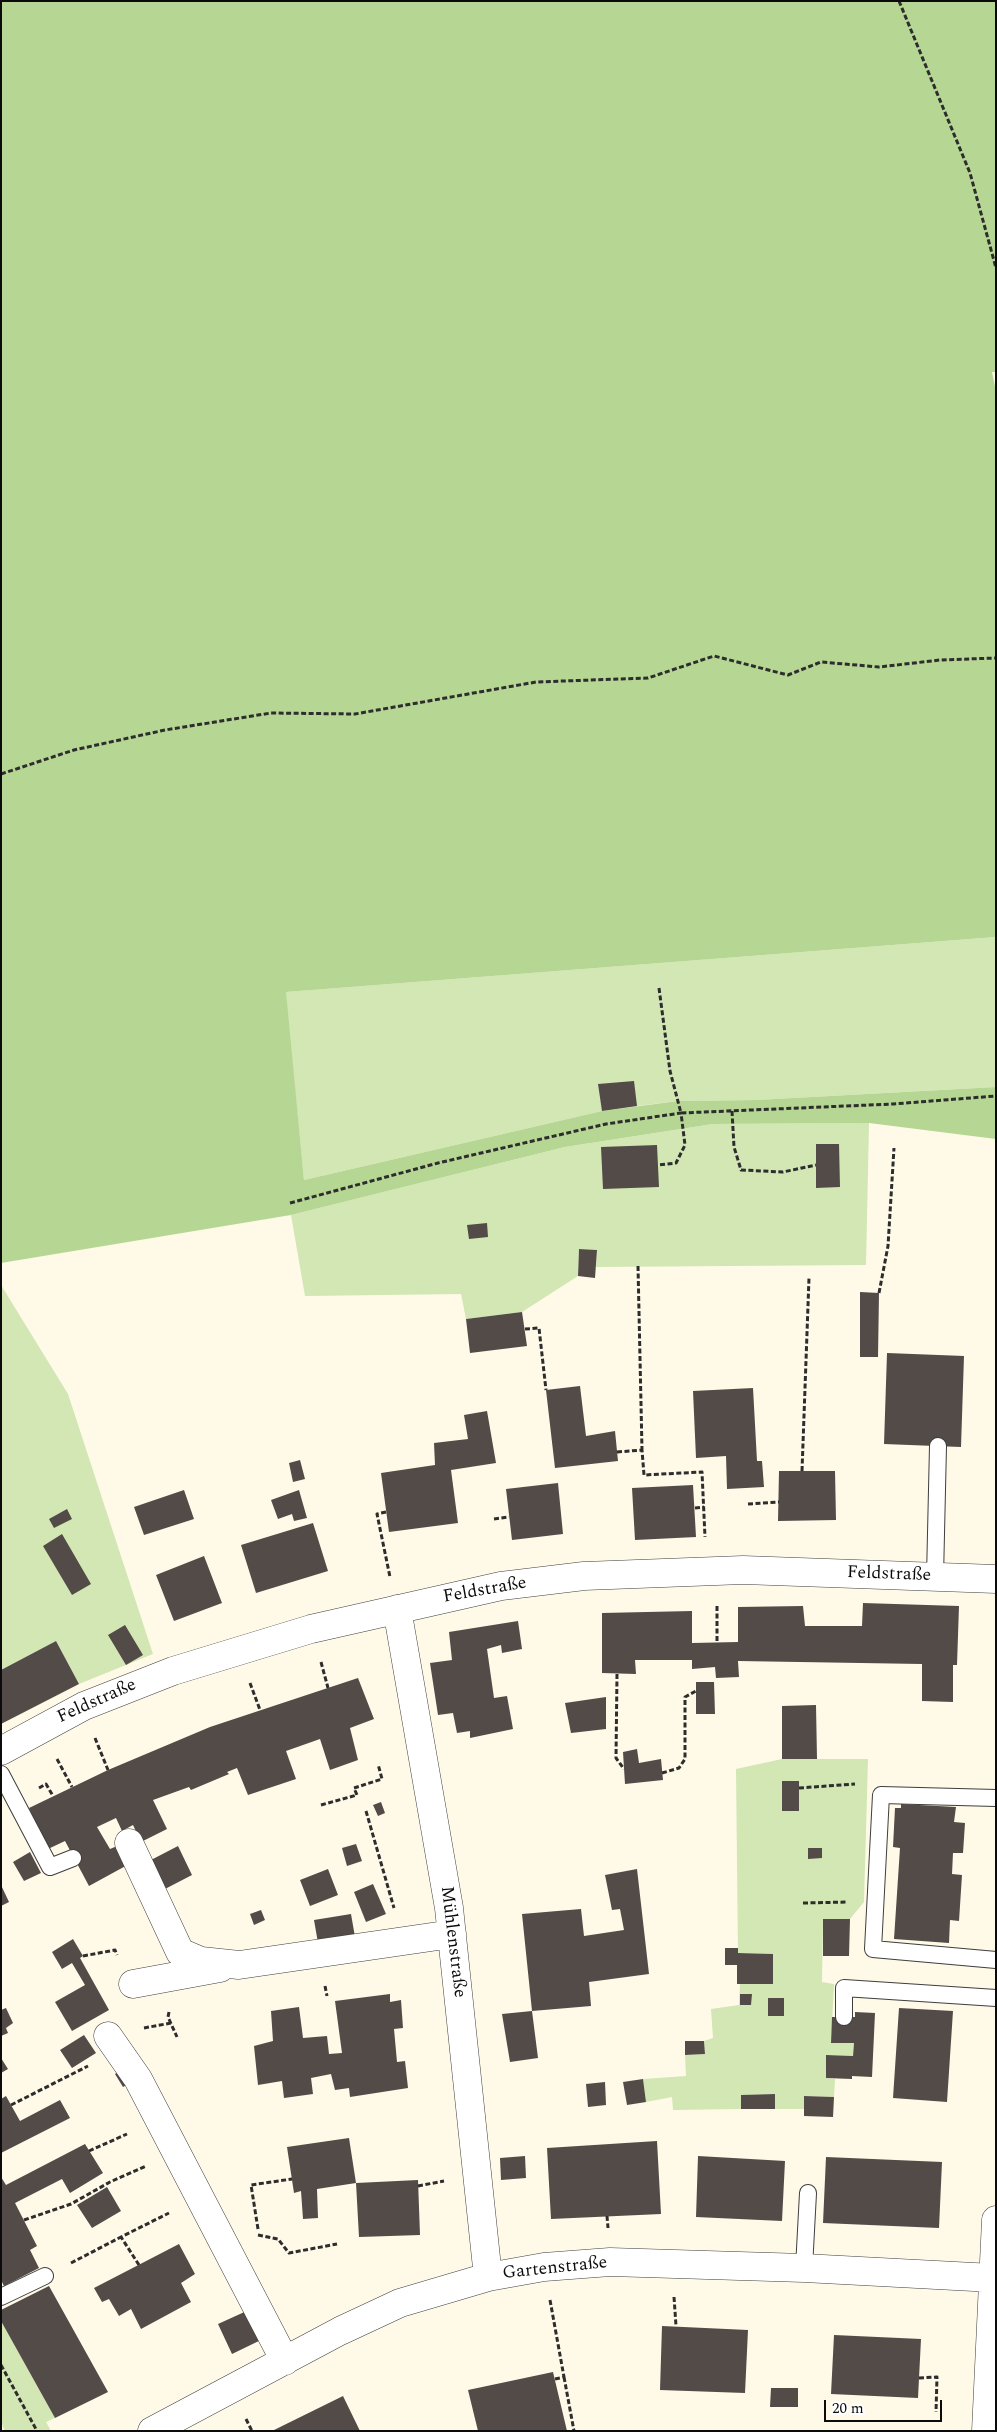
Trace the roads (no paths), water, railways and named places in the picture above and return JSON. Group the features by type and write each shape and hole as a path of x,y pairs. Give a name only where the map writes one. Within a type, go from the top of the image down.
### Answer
{"street":[{"name":"Feldstraße","path":"1,1751 84,1706 173,1671 311,1629 501,1586 584,1576 708,1571 996,1579"},
{"name":"Mühlenstraße","path":"397,1608 452,1934 488,2277"},
{"path":"129,1843 180,1952 201,1961 239,1965"},
{"path":"133,1984 239,1965 452,1934"},
{"path":"110,2040 138,2079 285,2361"},
{"path":"986,2431 996,2220"},
{"name":"Gartenstraße","path":"152,2431 400,2303 488,2277 544,2267 610,2262 804,2268 993,2278"}],"lane":[{"path":"935,1577 938,1446"},
{"path":"1,1774 50,1867 74,1858"},
{"path":"996,1798 881,1795 874,1950 996,1960"},
{"path":"844,2017 844,1988 996,1998"},
{"path":"804,2268 808,2193"},
{"path":"1,2297 46,2276"}]}
